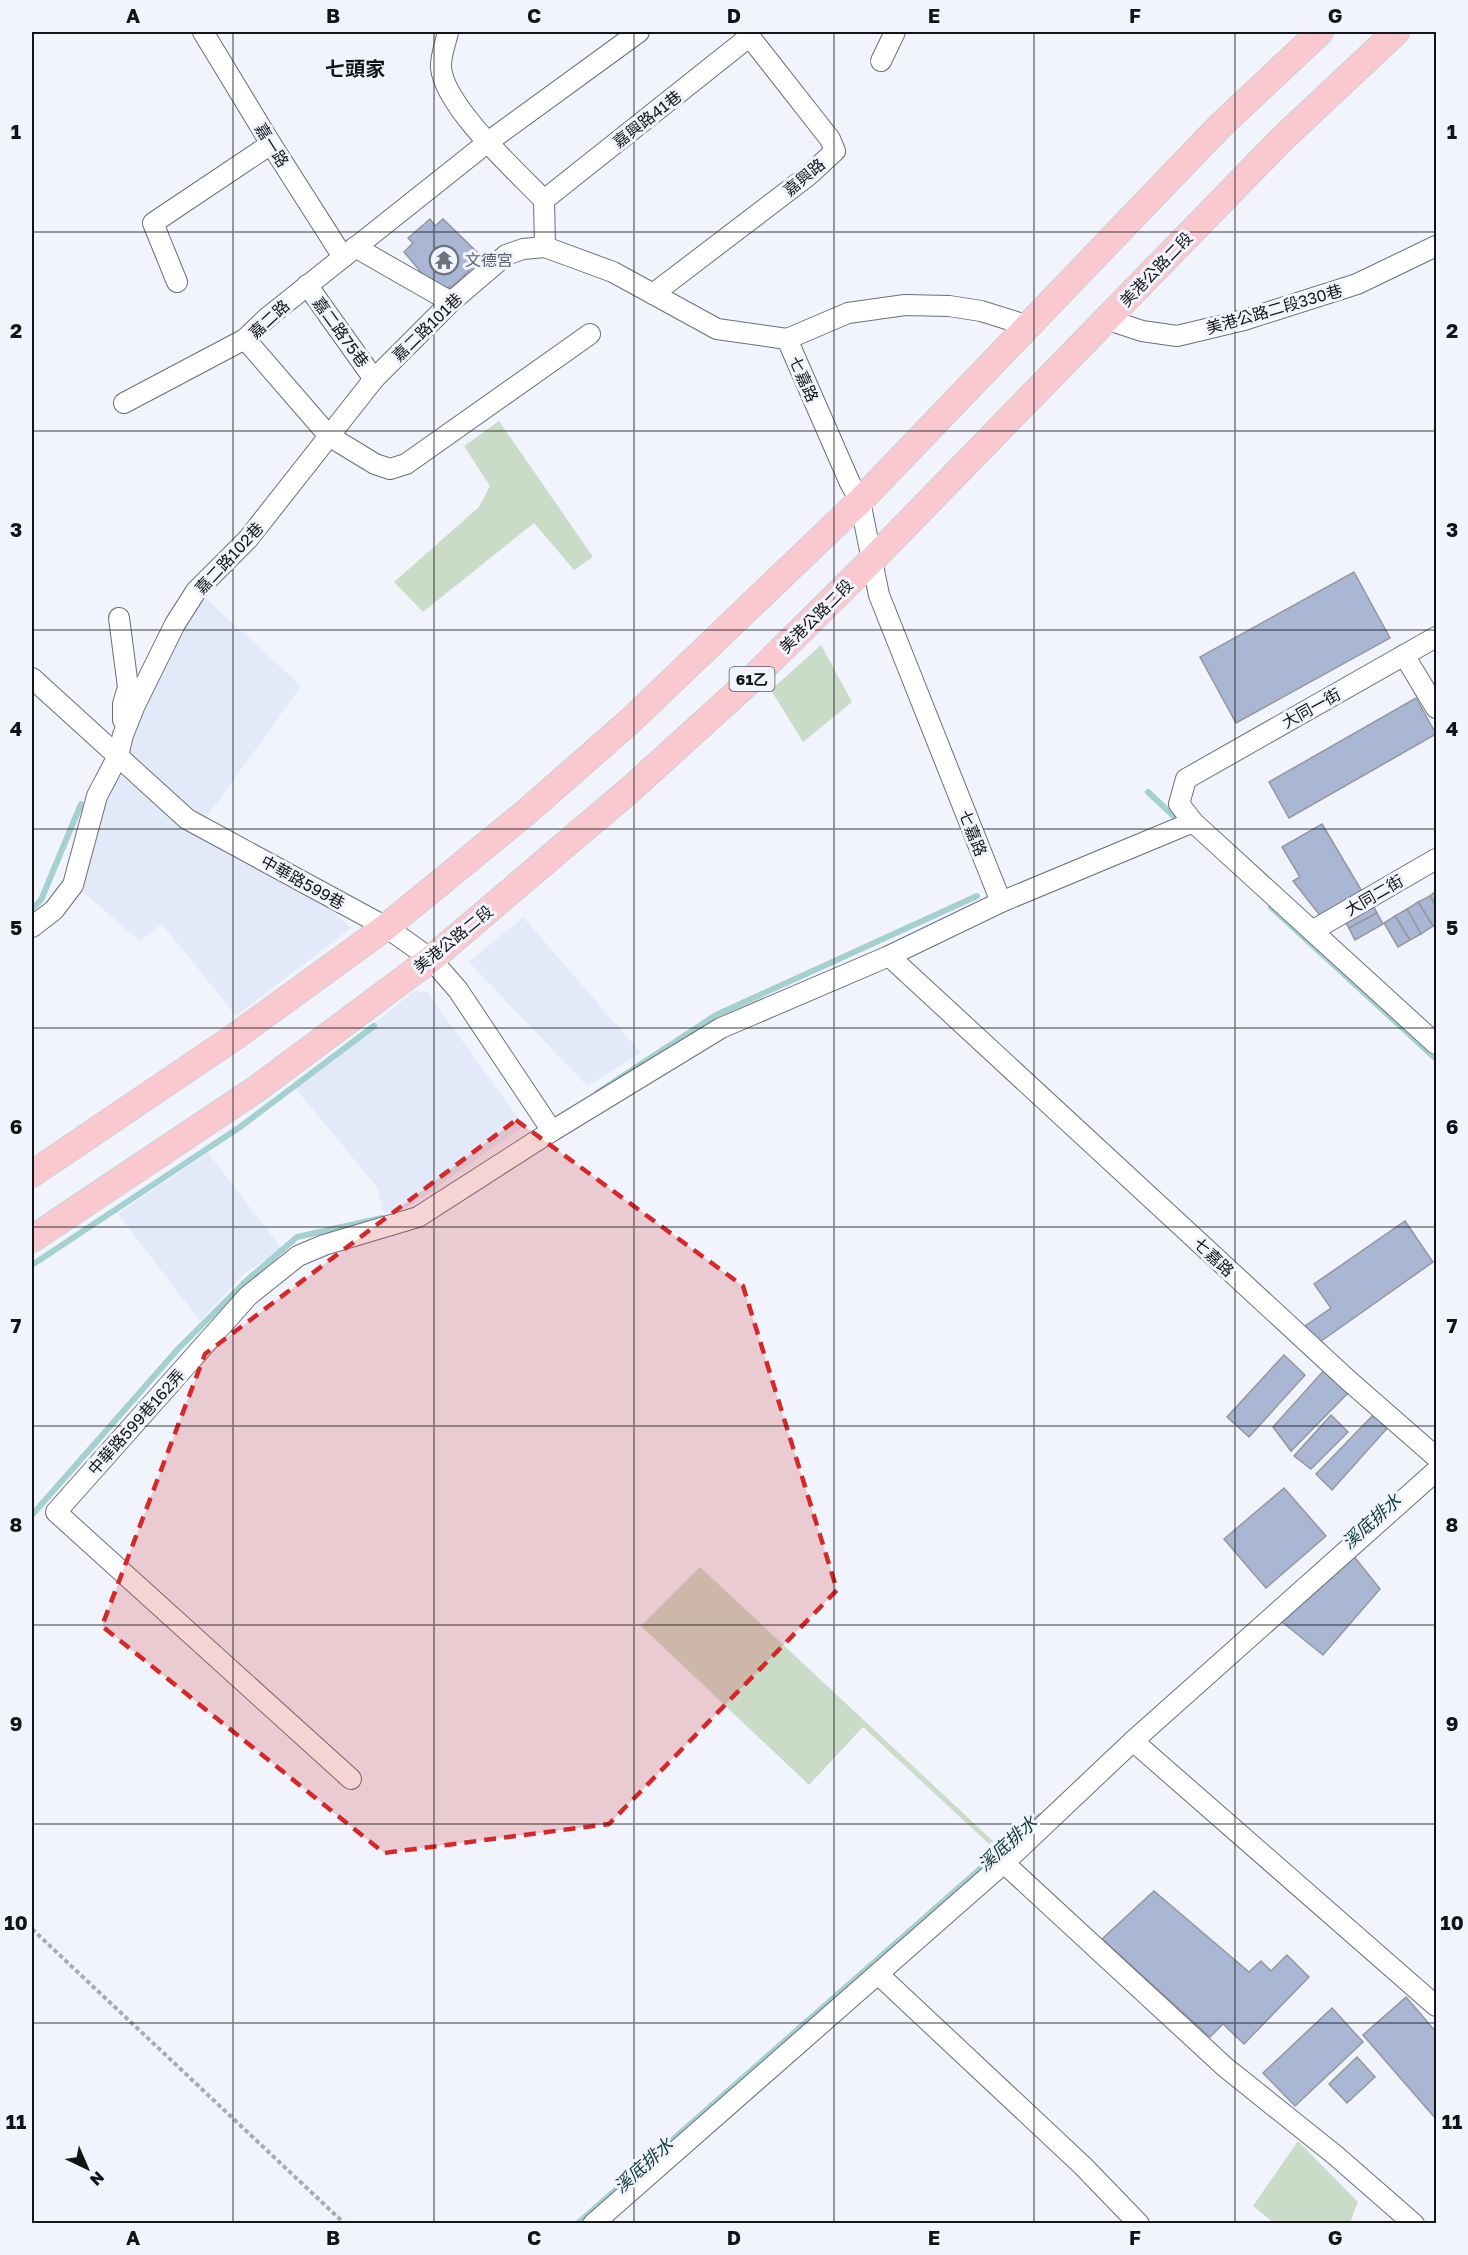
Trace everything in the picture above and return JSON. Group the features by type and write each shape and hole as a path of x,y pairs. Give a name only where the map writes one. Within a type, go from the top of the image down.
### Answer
{"main road":[{"path":"32,1174 233,1038 386,927 524,814 629,722 860,501 1219,127 1320,32"},
{"name":"美港公路二段","path":"32,1239 255,1090 431,959 641,780 752,679 872,560 1282,139 1396,32"}],"street":[{"path":"448,32 441,67 450,95 488,142 544,200 545,247"},
{"name":"嘉二路","path":"590,334 406,464 390,469 375,464 329,436 245,339 307,285 488,142 639,32"},
{"path":"881,61 895,32"},
{"name":"嘉興路41巷","path":"544,200 748,34"},
{"name":"嘉興路","path":"653,294 809,175 836,151 830,139 748,34"},
{"name":"嘉一路","path":"212,35 271,144 349,252"},
{"path":"177,282 153,223 271,144"},
{"name":"美港公路二段330巷","path":"1106,319 1142,331 1177,336 1244,320 1357,284 1437,246"},
{"name":"七嘉路","path":"545,247 613,272 717,329 787,339 860,501 879,595 1000,902"},
{"name":"嘉二路101巷","path":"329,436 374,379 451,302 506,255 523,249 545,247"},
{"path":"349,252 451,302"},
{"name":"嘉二路75巷","path":"307,285 374,379"},
{"path":"787,339 848,313 905,304 949,306 981,311 1029,326"},
{"path":"124,403 245,339"},
{"name":"嘉二路102巷","path":"32,927 54,910 73,885 98,796 118,756 123,735 175,624 196,591 248,540 329,436"},
{"path":"119,618 128,687 123,704 123,735"},
{"name":"大同一街","path":"1192,822 1179,804 1186,779 1437,637"},
{"path":"1404,655 1437,708"},
{"name":"中華路599巷","path":"32,678 187,819 386,927 431,959 458,990 546,1124"},
{"path":"546,1124 721,1028 889,956 1000,902 1192,822 1437,1044"},
{"name":"大同二街","path":"1312,931 1437,859"},
{"name":"七嘉路","path":"889,956 1348,1380 1437,1457"},
{"name":"中華路599巷162弄","path":"351,1779 56,1512 248,1296 298,1256 324,1245 418,1217 546,1124"},
{"path":"593,2223 1004,1863 1133,1741 1437,1471"},
{"path":"1133,1741 1437,2006"},
{"path":"1004,1863 1225,2067 1335,2155 1414,2223"},
{"path":"878,1974 1083,2166 1139,2223"}],"path":[{"path":"32,1929 345,2223"}],"highlighted area":[{"path":"516,1120 743,1286 837,1590 609,1824 384,1853 102,1626 205,1354"}],"shaded area":[{"path":"199,592 301,686 204,821 124,756 123,739"},
{"path":"123,777 225,853 327,906 351,928 236,1016 162,924 139,941 68,878 111,780"},
{"path":"523,917 641,1053 587,1086 469,962"},
{"path":"414,991 427,992 524,1126 410,1206 384,1213 377,1187 295,1088"},
{"path":"208,1153 282,1249 244,1274 200,1321 118,1214"}],"green space":[{"path":"499,421 593,557 574,570 534,523 423,612 394,582 479,507 490,486 464,446"},
{"path":"821,645 852,702 803,742 771,690"},
{"path":"700,1567 993,1841 989,1844 863,1727 809,1785 641,1626"},
{"path":"1298,2141 1358,2202 1350,2223 1274,2223 1253,2206"}],"building":[{"name":"文德宮","path":"430,219 435,226 443,219 479,254 473,267 453,286 437,291 404,252 413,243 408,238"},
{"path":"1354,572 1390,638 1236,723 1200,657"},
{"path":"1416,698 1436,734 1289,818 1269,782"},
{"path":"1322,824 1363,893 1322,918 1293,881 1300,877 1282,847"},
{"path":"1436,891 1436,907 1430,896"},
{"path":"1430,896 1436,907 1436,924 1433,926 1418,902"},
{"path":"1371,901 1377,913 1349,928 1342,917"},
{"path":"1418,902 1433,926 1421,934 1407,909"},
{"path":"1407,909 1421,934 1410,940 1395,916"},
{"path":"1377,913 1383,924 1355,940 1349,928"},
{"path":"1395,916 1410,940 1398,947 1384,923"},
{"path":"1405,1221 1433,1262 1317,1344 1305,1326 1331,1308 1314,1284"},
{"path":"1284,1355 1305,1375 1249,1437 1227,1417"},
{"path":"1326,1368 1349,1392 1291,1451 1273,1427"},
{"path":"1376,1412 1390,1425 1332,1490 1316,1474"},
{"path":"1331,1415 1348,1432 1311,1469 1294,1456"},
{"path":"1284,1488 1326,1536 1266,1588 1224,1539"},
{"path":"1352,1554 1380,1589 1323,1655 1281,1621"},
{"path":"1154,1891 1249,1972 1261,1961 1271,1971 1287,1955 1309,1977 1244,2044 1223,2024 1210,2037 1102,1939"},
{"path":"1406,1997 1436,2032 1436,2119 1363,2035"},
{"path":"1332,2008 1363,2042 1295,2106 1263,2073"},
{"path":"1357,2057 1375,2077 1347,2103 1329,2084"}],"waterway":[{"path":"1148,792 1180,822"},
{"path":"32,909 41,900 81,804"},
{"path":"597,1093 716,1015 977,896"},
{"path":"1271,907 1436,1059"},
{"path":"32,1265 240,1127 374,1026"},
{"path":"32,1515 178,1349 246,1281 297,1237 382,1218"},
{"name":"溪底排水","path":"577,2224 1040,1816"}],"place":[{"name":"文德宮","path":"444,260"}],"district":[{"name":"七頭家","path":"355,68"}]}
